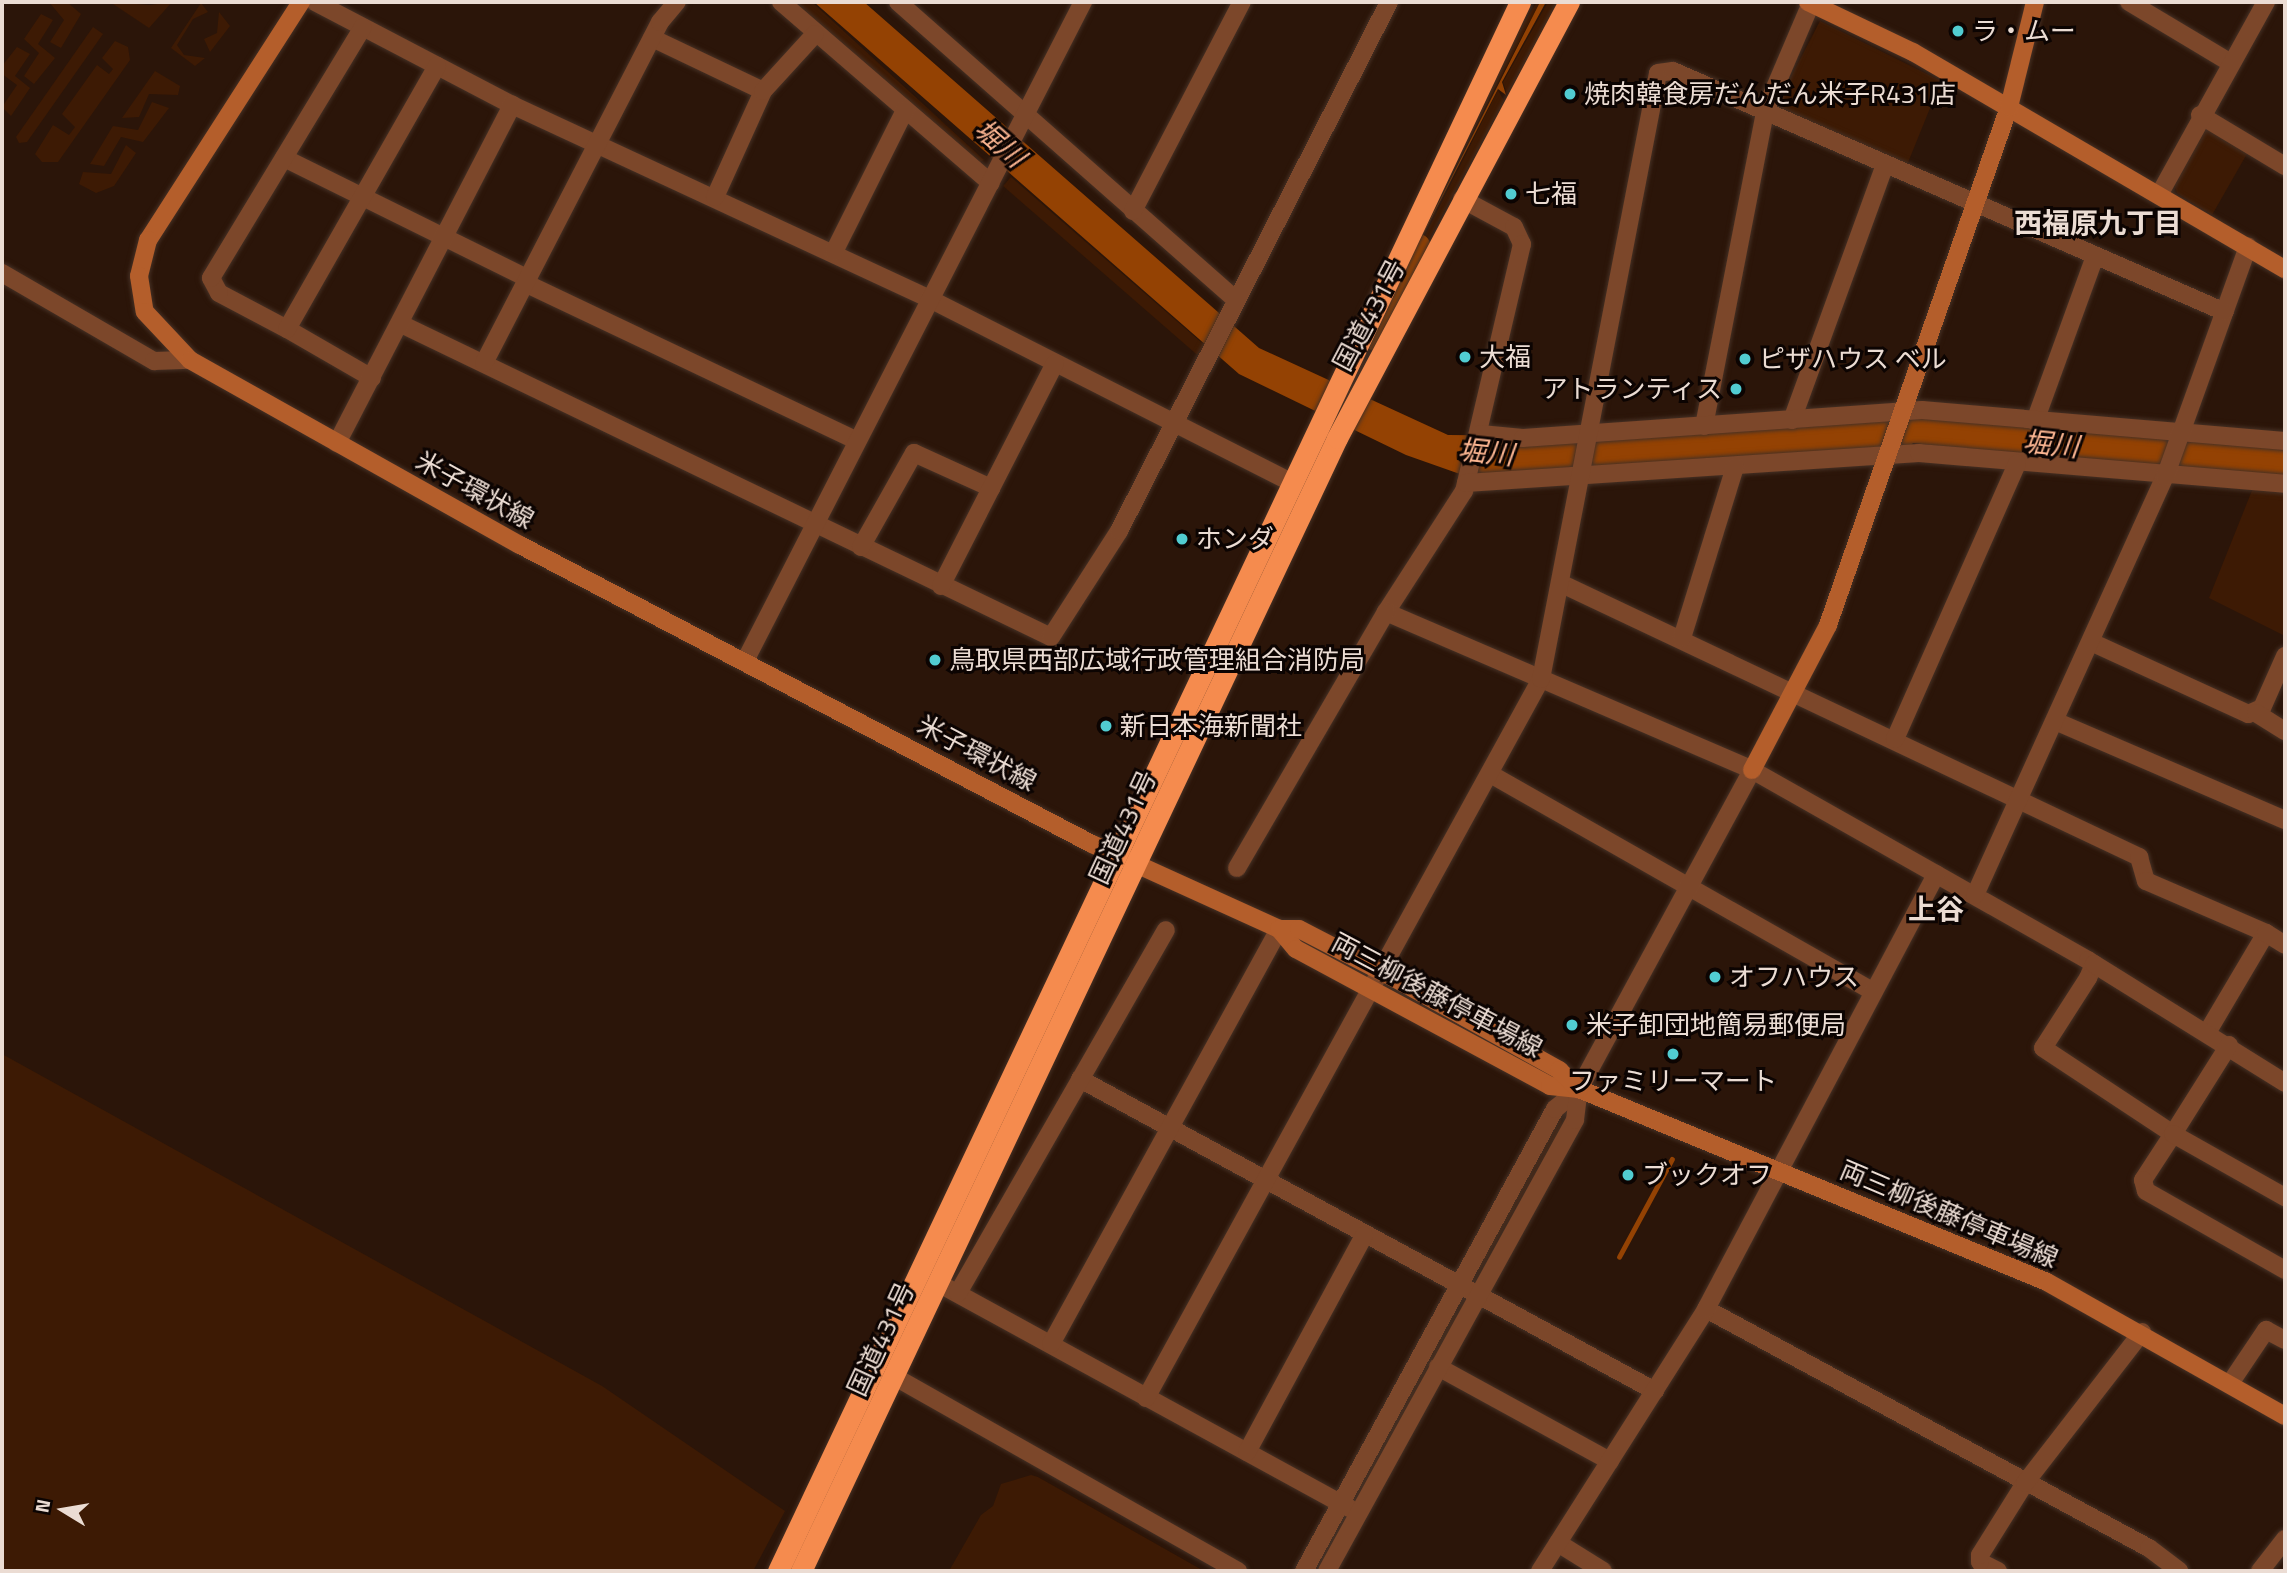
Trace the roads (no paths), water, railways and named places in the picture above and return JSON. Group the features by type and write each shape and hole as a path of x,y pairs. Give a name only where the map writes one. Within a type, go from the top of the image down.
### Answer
{"highway":[{"name":"国道431号","path":"778,1571 1114,854 1520,2"},
{"name":"国道431号","path":"801,1571 1337,438 1569,2"}],"main road":[{"name":"米子環状線","path":"301,2 148,240 139,276 145,312 190,360 337,443 1114,854"},
{"path":"1752,770 1828,625 2009,107 2035,2"},
{"path":"1810,3 2009,107 2285,269"},
{"name":"両三柳後藤停車場線","path":"1114,854 1279,929 1299,929 1559,1070 1579,1089"},
{"name":"両三柳後藤停車場線","path":"1279,929 1296,949 1550,1086 1579,1089 2022,1271 2143,1332 2285,1416"}],"street":[{"path":"315,2 512,105 834,252 1290,482"},
{"path":"484,363 600,146 652,38 677,2"},
{"path":"780,2 905,110 992,180"},
{"path":"898,2 1022,123 1133,211 1233,307"},
{"path":"745,661 1083,2"},
{"path":"1133,211 1242,2"},
{"path":"401,324 1043,636 1057,635 1174,425 1389,2"},
{"path":"2129,2 2231,63"},
{"path":"2159,195 2200,116 2266,2"},
{"path":"1704,426 1765,111 1810,3"},
{"path":"363,27 211,278 219,293 287,328 372,378"},
{"path":"715,197 763,91 816,34"},
{"path":"652,38 763,91"},
{"path":"287,328 437,66"},
{"path":"1146,1398 1267,1185 1492,775 1541,679 1586,433 1658,73 1667,68 2225,312"},
{"path":"337,443 401,324 512,105"},
{"path":"834,252 905,110"},
{"path":"2200,116 2285,166"},
{"path":"284,158 362,201 857,441"},
{"path":"1792,419 1885,164"},
{"path":"1237,868 1386,612 1467,481 1481,436 1522,239 1514,227 1462,199"},
{"path":"1975,895 2165,477 2248,247"},
{"path":"2035,421 2095,256"},
{"path":"2,273 154,361 190,360"},
{"path":"941,586 1055,363"},
{"path":"1481,436 1586,433 1905,411 2180,436 2285,440"},
{"path":"861,547 914,453 991,488"},
{"path":"1467,481 1578,479 1919,453 2165,477 2285,484"},
{"path":"1895,739 2017,464"},
{"path":"1682,638 1735,467"},
{"path":"1560,583 1794,689 2139,857 2146,881 2266,933 2285,945"},
{"path":"1386,612 1752,770 2094,964 2208,1031 2285,1083"},
{"path":"2091,642 2256,713 2285,731"},
{"path":"2256,713 2285,656"},
{"path":"2055,721 2285,820"},
{"path":"1327,1571 1575,1121 1579,1089 1752,770"},
{"path":"1492,775 1870,990"},
{"path":"1540,1571 1706,1309 1779,1172 1870,990 1936,874"},
{"path":"1051,1344 1171,1131 1279,929"},
{"path":"958,1293 1166,930"},
{"path":"2208,1031 2266,933"},
{"path":"2094,964 2043,1048 2174,1134 2285,1197"},
{"path":"2229,1045 2144,1188 2285,1270"},
{"path":"1080,1079 1267,1185 1655,1391"},
{"path":"1304,1571 1555,1109 1579,1089"},
{"path":"1247,1452 1364,1236"},
{"path":"938,1283 1358,1513"},
{"path":"1706,1309 2149,1548 2179,1571"},
{"path":"2231,1382 2266,1329 2285,1340"},
{"path":"1998,1571 1980,1562 1980,1555 2025,1483 2143,1332"},
{"path":"1438,1367 1610,1461"},
{"path":"895,1377 1238,1571"},
{"path":"2260,1571 2285,1539"},
{"path":"1558,1543 1603,1571"}],"water":[{"name":"堀川","path":"814,2 864,2 1259,348 1448,435 1658,437 1920,415 2285,448 2285,476 2148,470 1913,443 1907,450 1474,479 1406,455 1239,374"},
{"path":"1540,2 1546,2 1502,82 1506,95 1498,89 1399,281"}],"waterway":[{"path":"1373,336 1417,247"},
{"path":"1619,1257 1672,1159"}],"place":[{"name":"ラ・ムー","path":"1958,31"},
{"name":"焼肉韓食房だんだん米子R431店","path":"1570,94"},
{"name":"七福","path":"1511,194"},
{"name":"大福","path":"1465,357"},
{"name":"ピザハウス ベル","path":"1745,359"},
{"name":"アトランティス","path":"1736,389"},
{"name":"ホンダ","path":"1182,539"},
{"name":"鳥取県西部広域行政管理組合消防局","path":"935,660"},
{"name":"新日本海新聞社","path":"1106,726"},
{"name":"オフハウス","path":"1715,977"},
{"name":"米子卸団地簡易郵便局","path":"1572,1025"},
{"name":"ファミリーマート","path":"1673,1054"},
{"name":"ブックオフ","path":"1628,1175"}],"district":[{"name":"西福原九丁目","path":"2098,223"},
{"name":"上谷","path":"1936,909"}]}
